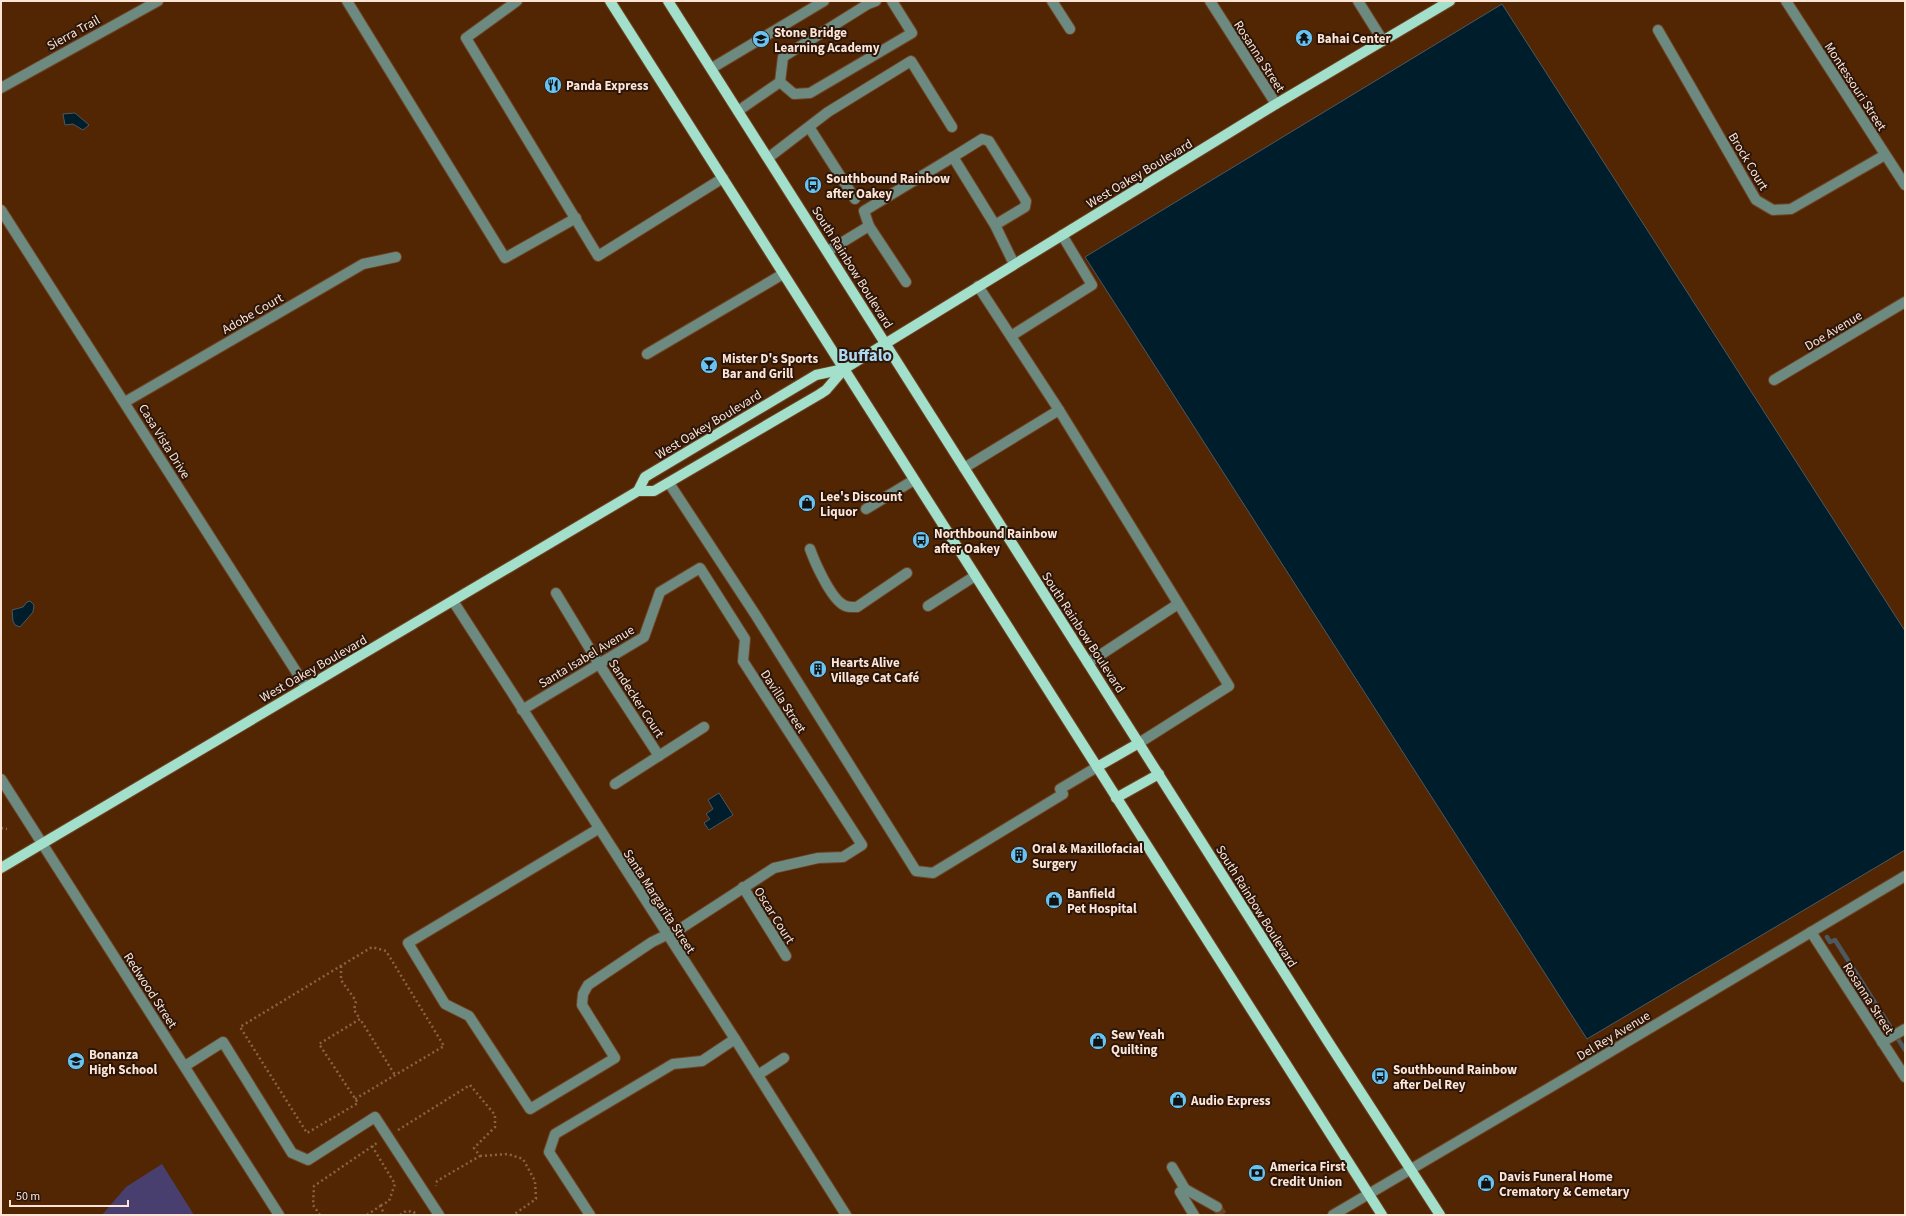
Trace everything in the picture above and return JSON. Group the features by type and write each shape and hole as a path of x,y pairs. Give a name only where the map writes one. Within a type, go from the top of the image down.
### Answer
{"main road":[{"path":"610,1 1382,1215"},
{"name":"South Rainbow Boulevard","path":"668,1 712,68 1327,1040 1440,1215"},
{"name":"West Oakey Boulevard","path":"1,868 638,491 654,491 669,483 826,390 844,369 1276,104 1450,1"},
{"name":"West Oakey Boulevard","path":"638,491 645,477 726,428 816,375 844,369"},
{"path":"1097,767 1140,743"},
{"path":"1116,798 1159,774"}],"street":[{"name":"Sierra Trail","path":"1,88 158,1"},
{"path":"348,1 505,258 576,218"},
{"path":"517,1 466,38 598,256 723,178"},
{"path":"712,68 824,1"},
{"path":"738,111 780,82 783,57 868,4 876,1"},
{"path":"780,82 794,94 810,93 912,33 892,1"},
{"path":"1052,1 1070,29"},
{"name":"Rosanna Street","path":"1210,1 1276,104"},
{"path":"1358,1 1383,41"},
{"name":"Montessouri Street","path":"1786,1 1905,185"},
{"name":"Brock Court","path":"1658,30 1756,200 1773,210 1791,209 1885,155"},
{"path":"768,158 828,112 911,61 952,127"},
{"path":"809,127 855,199"},
{"path":"906,282 869,226 864,211 982,139 989,141 1026,201 1026,207 995,225"},
{"path":"953,157 995,225 1014,264"},
{"name":"Casa Vista Drive","path":"1,210 306,687"},
{"path":"828,251 869,226"},
{"path":"1010,336 1092,285 1062,235"},
{"name":"Adobe Court","path":"124,402 363,264 396,256"},
{"path":"647,354 783,274"},
{"path":"978,286 1059,410 1229,686 1140,743"},
{"name":"Doe Avenue","path":"1774,380 1905,302"},
{"path":"964,468 1059,410"},
{"path":"866,509 914,480"},
{"path":"669,483 755,614 916,871 933,874 1063,794 1060,789 1097,767"},
{"path":"810,549 817,567 836,598 842,604 849,607 857,607 907,573"},
{"name":"Santa Isabel Avenue","path":"522,710 644,637 660,592 700,568"},
{"name":"Davilla Street","path":"700,568 745,639 743,661 862,845 843,857 818,858 774,868 743,888"},
{"path":"928,606 975,576"},
{"name":"Sandecker Court","path":"556,594 599,664 659,756"},
{"name":"Santa Margarita Street","path":"453,601 598,829 758,1075 846,1215"},
{"path":"1088,663 1178,604"},
{"name":"Sandecker Court","path":"615,784 704,727"},
{"name":"Redwood Street","path":"1,779 279,1215"},
{"path":"598,829 408,943 445,1004 469,1016 530,1109 615,1058 582,1005 583,994 588,985 652,942 668,935 743,888"},
{"name":"Del Rey Avenue","path":"1333,1215 1412,1170 1905,876"},
{"name":"Oscar Court","path":"743,888 786,956"},
{"name":"Rosanna Street","path":"1811,932 1905,1077"},
{"path":"1882,1042 1905,1029"},
{"path":"590,1215 549,1152 555,1134 673,1064 702,1061 735,1040"},
{"path":"185,1066 223,1042 292,1153 308,1160 375,1117 439,1215"},
{"path":"758,1075 784,1058"},
{"path":"1172,1166 1186,1189 1217,1207"},
{"path":"1186,1189 1180,1192 1194,1215"}],"path":[{"path":"1,828 7,829"},
{"path":"355,1099 444,1046 386,951 372,947 240,1027 307,1132 358,1103 355,1099 319,1044 360,1020"},
{"path":"341,966 341,980 356,1001 354,1010 395,1075"},
{"path":"320,1215 313,1205 314,1186 372,1146 470,1085 495,1115 496,1127 474,1148 480,1156"},
{"path":"367,1215 389,1201 395,1184 372,1146"},
{"path":"439,1193 436,1187 437,1181 480,1156 508,1154 522,1159 535,1181 536,1199 513,1215"},
{"path":"380,1206 385,1215"},
{"path":"400,1215 406,1211 414,1212 415,1215"}],"shaded area":[{"path":"162,1164 194,1215 102,1215 126,1187"}],"water":[{"path":"1502,4 1905,631 1905,850 1587,1039 1085,257"},
{"path":"75,113 89,125 83,130 73,124 65,125 63,114"},
{"path":"30,601 34,605 33,612 20,627 15,625 12,610 23,607"},
{"path":"719,793 733,815 709,830 704,823 710,819 706,814 713,809 708,800"}],"waterway":[{"path":"1827,937 1830,942 1835,940 1905,1050"}],"tunnel":[{"path":"1217,1207 1222,1215"}],"place":[{"name":"Bahai Center","path":"1304,38"},
{"name":"Stone Bridge Learning Academy","path":"761,39"},
{"name":"Panda Express","path":"553,85"},
{"name":"Southbound Rainbow after Oakey","path":"813,185"},
{"name":"Mister D's Sports Bar and Grill","path":"709,365"},
{"name":"Lee's Discount Liquor","path":"807,503"},
{"name":"Northbound Rainbow after Oakey","path":"921,540"},
{"name":"Hearts Alive Village Cat Café","path":"818,669"},
{"name":"Oral & Maxillofacial Surgery","path":"1019,855"},
{"name":"Banfield Pet Hospital","path":"1054,900"},
{"name":"Sew Yeah Quilting","path":"1098,1041"},
{"name":"Bonanza High School","path":"76,1061"},
{"name":"Southbound Rainbow after Del Rey","path":"1380,1076"},
{"name":"Audio Express","path":"1178,1100"},
{"name":"America First Credit Union","path":"1257,1173"},
{"name":"Davis Funeral Home Crematory & Cemetary","path":"1486,1183"}],"district":[{"name":"Buffalo","path":"865,355"}]}
